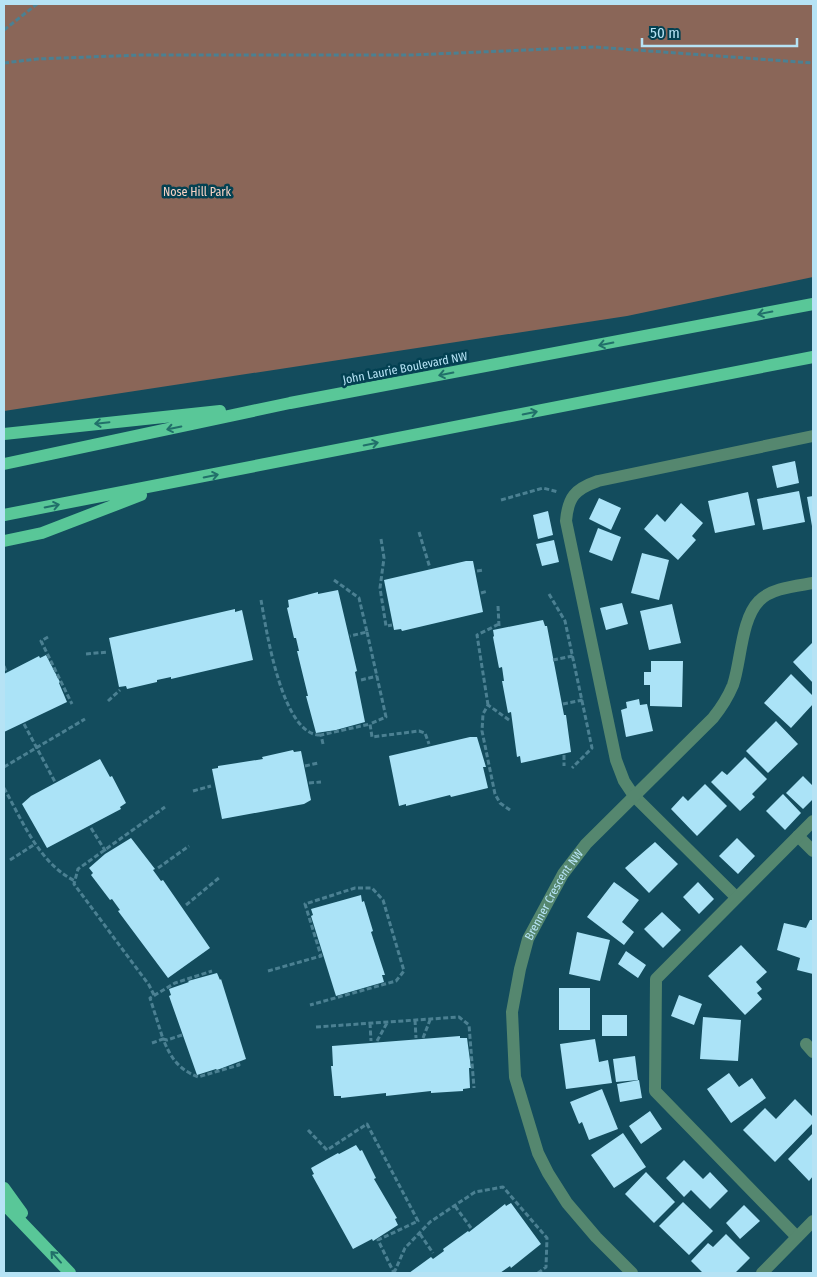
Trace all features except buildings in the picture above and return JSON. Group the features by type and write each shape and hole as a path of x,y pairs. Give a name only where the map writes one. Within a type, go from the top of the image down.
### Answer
{"main road":[{"name":"John Laurie Boulevard NW","path":"4,464 290,403 813,304"},
{"path":"4,515 813,357"},
{"path":"4,434 290,403"},
{"path":"4,541 42,533 171,483"},
{"path":"4,1188 42,1242"},
{"path":"4,1204 70,1273"}],"street":[{"path":"736,897 634,796 624,781 616,760 566,521 567,505 573,496 585,485 598,481 813,436"},
{"name":"Brenner Crescent NW","path":"632,1273 596,1237 567,1203 538,1153 515,1077 512,1012 520,969 528,939 547,900 563,874 586,844 713,718 724,704 733,685 750,614 759,601 787,589 813,583"},
{"path":"797,1237 655,1092 656,980 813,821"},
{"path":"798,836 813,851"},
{"path":"762,1273 813,1221"}],"path":[{"path":"4,30 37,4"},
{"path":"4,63 37,59 140,55 412,55 595,47 813,63"},
{"path":"501,500 543,488 573,496"},
{"path":"419,532 430,568"},
{"path":"381,539 384,558 380,588 386,626 392,625"},
{"path":"477,571 483,570"},
{"path":"261,600 272,662 286,700 307,731 321,735 370,724 386,717 359,598 334,580"},
{"path":"481,593 488,591"},
{"path":"549,594 565,621 592,748 572,768"},
{"path":"498,606 499,625 477,635 488,704 483,714 482,730 495,794 500,803 510,810"},
{"path":"350,636 367,632"},
{"path":"48,637 41,640 72,704"},
{"path":"86,654 108,652"},
{"path":"553,660 573,656"},
{"path":"4,666 6,671"},
{"path":"360,680 377,676"},
{"path":"108,701 120,690"},
{"path":"562,704 582,700"},
{"path":"488,704 509,720"},
{"path":"4,767 85,719"},
{"path":"24,724 55,782"},
{"path":"370,724 372,737 419,731 425,733 429,744"},
{"path":"321,735 322,744"},
{"path":"564,755 564,766"},
{"path":"305,766 318,763"},
{"path":"309,783 321,782"},
{"path":"193,791 212,786"},
{"path":"4,788 36,844 59,873 75,881"},
{"path":"154,995 149,985 74,884 78,870 144,824 165,806"},
{"path":"91,828 105,851"},
{"path":"10,860 36,844"},
{"path":"158,868 189,846"},
{"path":"186,905 220,877"},
{"path":"268,971 321,956 305,904 355,888 372,888 383,900 404,971 396,981 310,1005"},
{"path":"212,971 175,983 154,995 150,998 152,1006 163,1039 176,1063 181,1068 198,1077 239,1065 238,1062"},
{"path":"316,1027 459,1017 469,1025 474,1088"},
{"path":"414,1020 416,1038"},
{"path":"423,1038 430,1020"},
{"path":"378,1041 387,1022"},
{"path":"370,1023 371,1041"},
{"path":"152,1043 182,1035"},
{"path":"308,1130 326,1150 367,1124 418,1221 378,1240 394,1273"},
{"path":"394,1273 405,1248 430,1222 476,1192 503,1187 547,1238 546,1267 538,1273"},
{"path":"455,1206 470,1228"},
{"path":"420,1234 433,1253"}],"green space":[{"name":"Nose Hill Park","path":"4,4 813,4 813,277 627,316 4,411"}]}
